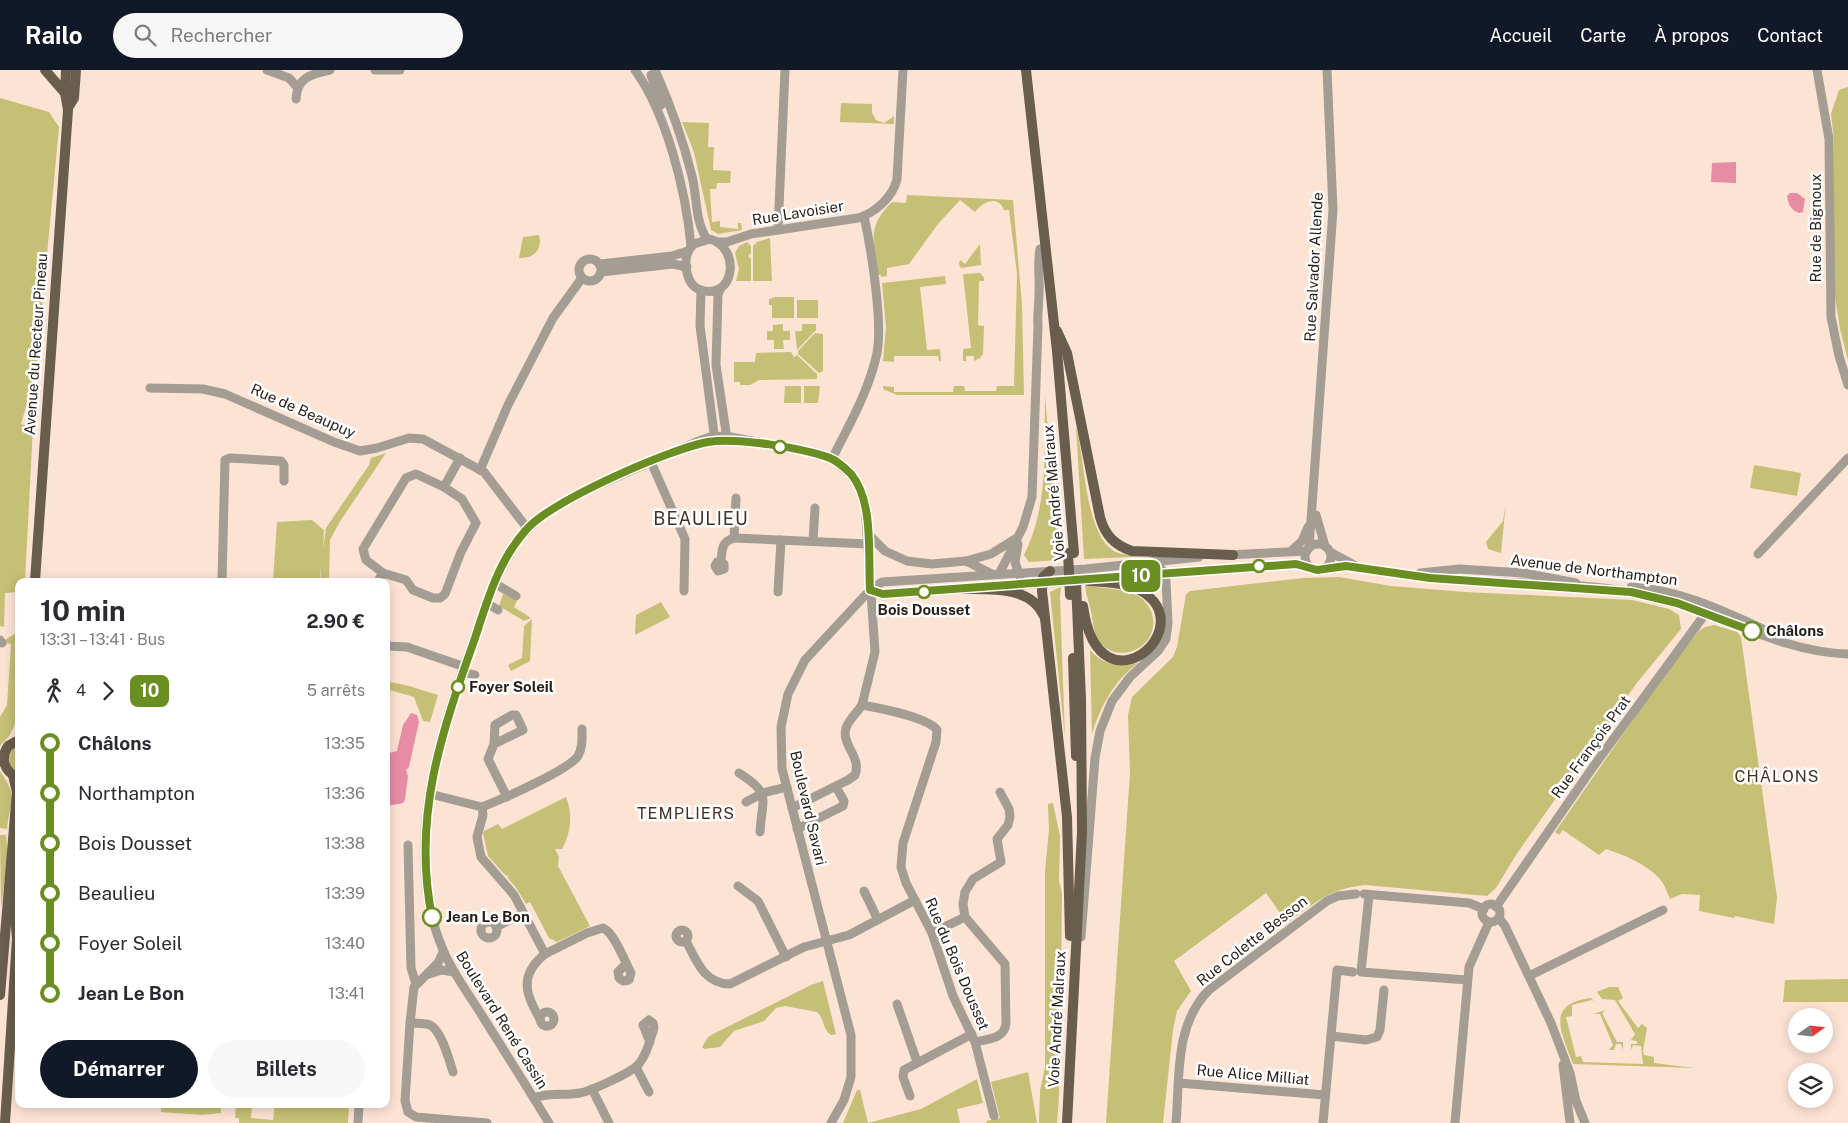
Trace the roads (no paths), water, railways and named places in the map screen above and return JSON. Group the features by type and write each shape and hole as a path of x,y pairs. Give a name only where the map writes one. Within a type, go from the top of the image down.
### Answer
{"main road":[{"path":"45,70 65,94"},
{"name":"Avenue du Recteur Pineau","path":"35,578 68,108 65,94 66,70"},
{"name":"Avenue du Recteur Pineau","path":"68,108 74,98 76,70"},
{"name":"Voie André Malraux","path":"1020,70 1056,392 1076,594 1077,916 1067,1123"},
{"name":"Voie André Malraux","path":"1026,70 1055,327 1071,553 1076,583 1080,587 1076,594"},
{"path":"1055,327 1067,353 1100,517 1104,530 1110,539 1119,546 1132,551 1232,555"},
{"path":"1050,571 1043,577 1042,584 1067,817 1073,992"},
{"path":"1076,594 1090,636 1102,653 1119,660 1130,659 1143,654 1154,644 1160,623 1159,614 1152,600 1138,590 1121,583 1088,581"},
{"path":"954,589 1004,591 1024,595 1039,606 1045,619"},
{"path":"15,740 8,746 2,758 6,769 15,775"},
{"path":"0,995 15,816"},
{"path":"5,1123 15,970"}],"street":[{"path":"267,70 289,78 297,87"},
{"path":"296,99 297,87 308,77 330,70"},
{"path":"375,70 400,70"},
{"path":"636,70 650,92 677,168"},
{"path":"654,70 657,92 685,196 690,249 687,267 692,284 708,292 721,288"},
{"path":"654,70 687,161 700,226 707,239"},
{"path":"778,230 784,70"},
{"path":"832,459 865,393 878,350 874,281 864,216 888,197 897,182 903,70"},
{"name":"Rue Salvador Allende","path":"1308,549 1333,210 1327,70"},
{"name":"Rue de Bignoux","path":"1817,70 1829,139 1831,317 1838,356 1848,385"},
{"name":"Rue Lavoisier","path":"718,242 737,240 751,234 864,216"},
{"path":"600,268 672,256 690,249 707,239 718,242 726,249 729,258 730,275 718,294 716,365 720,438"},
{"name":"Rue Lavoisier","path":"729,258 737,240"},
{"path":"1025,585 1017,573 1015,554 1032,497 1037,308 1040,295 1037,268 1040,249"},
{"path":"582,278 578,269 583,261 592,259 600,268"},
{"path":"600,268 673,264 687,267"},
{"path":"582,278 593,281 600,268"},
{"path":"480,470 508,405 549,326 582,278"},
{"path":"701,290 700,326 720,438"},
{"name":"Rue de Beaupuy","path":"150,388 203,389 230,395 356,450 377,448 414,438 427,440 486,474 527,528"},
{"path":"720,438 767,439 787,447 832,459 850,474 860,488 865,504 875,656 862,704 848,723 845,732 856,762 856,771 852,778 792,808"},
{"name":"Boulevard René Cassin","path":"549,1123 454,972 443,952 432,918 426,880 424,837 430,794 442,735 494,583 506,557 527,528 552,508 685,447 720,438"},
{"path":"222,578 225,460 230,458 280,461 284,465 284,481"},
{"path":"444,486 460,458"},
{"path":"1758,554 1848,458"},
{"path":"651,462 685,540 684,591"},
{"name":"Rue Salvador Allende","path":"1315,465 1316,519 1328,549"},
{"name":"Rue Salvador Allende","path":"1291,551 1299,545 1307,532 1315,465"},
{"path":"381,577 366,560 363,549 406,478 414,474 420,474 444,486 462,499 476,523 461,552 445,594 438,599 413,590 406,580 390,578"},
{"path":"734,538 736,498"},
{"path":"813,541 815,508"},
{"path":"867,533 885,550 908,561 932,564 966,561 983,557 1001,549 1020,535"},
{"path":"996,574 1020,535"},
{"path":"721,562 724,543 734,538 868,544"},
{"path":"778,592 780,540"},
{"path":"1318,544 1328,549 1331,561 1325,568 1317,570 1309,566 1286,564 1088,581 883,594 870,590 882,582 1050,571 1291,551 1308,549 1318,544"},
{"path":"1308,549 1306,560 1309,566"},
{"name":"Avenue de Northampton","path":"1328,549 1364,568"},
{"path":"966,561 996,574"},
{"path":"1073,992 1084,916 1094,758 1100,731 1119,691 1130,677 1158,651 1166,639 1168,623 1165,574 1154,561"},
{"name":"Avenue de Northampton","path":"1325,568 1342,566 1364,568 1430,578 1546,576 1578,583 1658,589 1711,606 1804,647"},
{"name":"Avenue de Northampton","path":"1400,574 1459,569 1507,577 1631,592 1670,601 1790,644 1848,654"},
{"path":"494,583 516,596"},
{"name":"Boulevard Savari","path":"831,1123 848,1090 853,1054 849,1026 787,787 781,760 780,738 784,709 793,682 812,652 870,590"},
{"path":"487,604 498,610"},
{"name":"Rue François Prat","path":"1496,906 1593,768 1711,606"},
{"path":"390,646 408,647 475,675"},
{"name":"Rue du Bois Dousset","path":"862,704 929,723 937,730 936,742 900,853 902,872 932,933 953,996 974,1038 994,1116"},
{"path":"430,794 482,807 507,797 576,758 580,750 582,729"},
{"path":"494,744 489,753 488,761 507,797"},
{"path":"739,773 759,787 763,793 760,832"},
{"path":"797,829 843,806 844,801 836,786"},
{"path":"746,802 763,793 787,787"},
{"path":"910,1096 903,1072 917,1062 974,1038 1001,1035 1005,1031 1007,971 1003,959 965,917 964,900 969,884 976,877 1001,862 997,839 1008,825 1010,815 1000,792"},
{"path":"482,807 482,819 477,833 479,852 488,867 514,895 545,954"},
{"path":"408,845 411,968 416,984"},
{"path":"738,886 758,900 786,957"},
{"path":"864,891 878,920"},
{"path":"1357,972 1363,894"},
{"name":"Rue Colette Besson","path":"1176,1123 1183,1038 1187,1020 1198,1002 1209,990 1327,901 1338,896 1363,894 1469,903 1484,909"},
{"path":"686,941 705,975 724,983 736,982 804,947 849,935 916,900"},
{"path":"1455,1123 1467,980 1472,957 1490,922 1498,918 1500,913 1496,906 1491,905 1484,909 1483,917 1490,922"},
{"path":"1529,976 1664,910"},
{"path":"496,927 523,913"},
{"path":"932,933 965,917"},
{"path":"1498,918 1505,926 1551,1023 1570,1074 1576,1101 1584,1123"},
{"path":"540,1019 527,995 527,984 535,966 545,954 587,933 603,928 610,932 626,964"},
{"path":"443,952 438,963 416,984 412,994 404,1101 407,1111 416,1117 487,1123"},
{"path":"424,976 442,970 454,972"},
{"path":"1323,1123 1337,970 1467,980"},
{"path":"1331,1036 1366,1040 1377,1037 1380,1030 1385,974"},
{"path":"897,1004 917,1062"},
{"path":"410,1023 427,1024 434,1028 444,1045 453,1072"},
{"path":"534,1098 579,1093 592,1089 636,1067 644,1057 650,1042"},
{"path":"1562,1052 1567,1111 1570,1123"},
{"path":"636,1067 649,1092"},
{"name":"Rue Alice Milliat","path":"1179,1083 1325,1095"},
{"path":"592,1089 609,1123"},
{"path":"358,1123 359,1108"}],"place":[{"name":"Bois Dousset","path":"924,592"},
{"name":"Châlons","path":"1752,631"},
{"name":"Foyer Soleil","path":"458,687"},
{"name":"Jean Le Bon","path":"432,917"}],"district":[{"name":"BEAULIEU","path":"701,519"},
{"name":"CHÂLONS","path":"1777,776"},
{"name":"TEMPLIERS","path":"686,813"}]}
